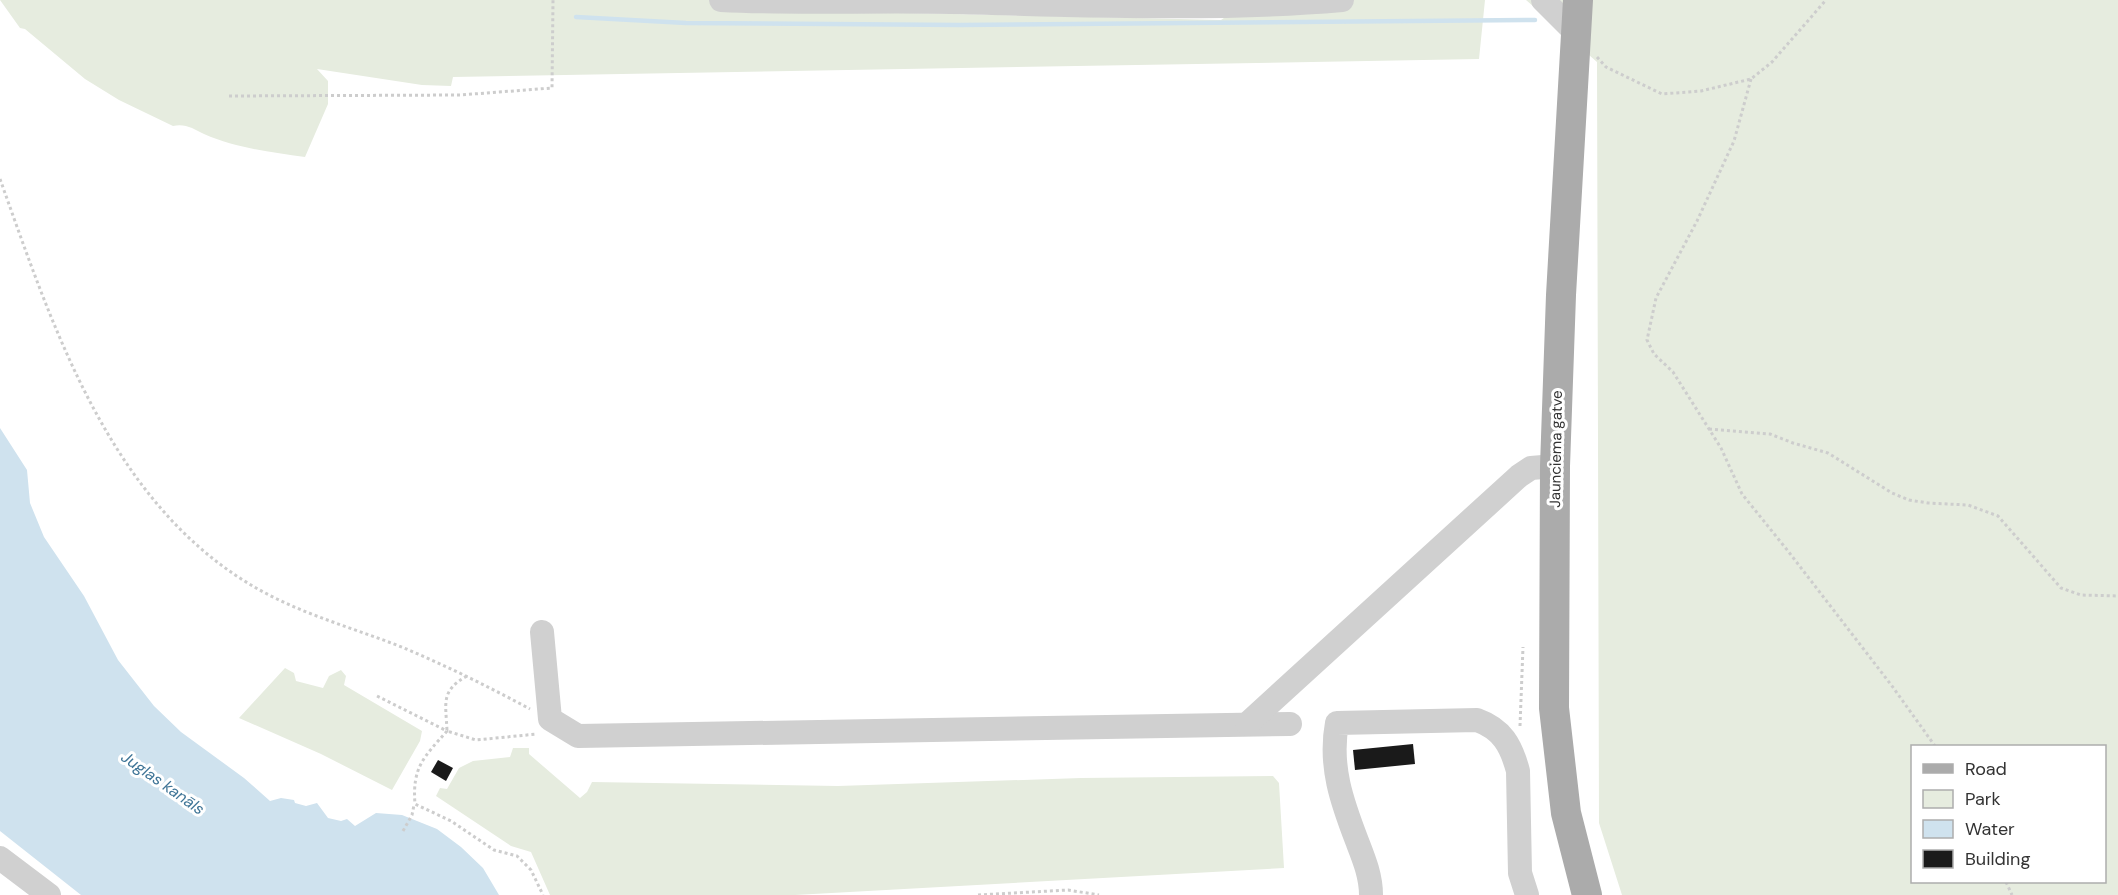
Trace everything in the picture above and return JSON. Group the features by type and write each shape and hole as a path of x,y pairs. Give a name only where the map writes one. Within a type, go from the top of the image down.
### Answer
{"main road":[{"name":"Jaunciema gatve","path":"1578,0 1561,296 1555,466 1554,708 1566,813 1587,895"}],"street":[{"path":"721,0 1140,3 1274,3 1342,0"},
{"path":"1543,0 1576,33"},
{"path":"1247,724 1514,471 1555,466"},
{"path":"542,632 544,727 578,736 1290,724"},
{"path":"1371,895 1371,879 1339,793 1333,742 1337,723 1477,720 1492,725 1508,744 1514,755 1518,771 1520,873 1527,895"},
{"path":"0,858 49,895"}],"path":[{"path":"230,96 460,95 552,88 552,0"},
{"path":"1576,33 1606,67 1662,94 1701,92 1751,79 1772,62 1826,0"},
{"path":"1751,79 1734,141 1698,221 1656,298 1647,340 1654,354 1673,372 1721,448 1742,494 1802,569 1934,745"},
{"path":"0,179 22,242 75,371 105,431 142,485 182,531 226,568 276,599 352,630 402,647 467,676 544,727"},
{"path":"1708,429 1770,434 1828,453 1892,493 1910,500 1968,505 1998,516 2061,588 2081,595 2118,596"},
{"path":"1519,737 1523,647"},
{"path":"403,831 415,804 416,775 421,762 447,731 446,699 454,683 467,676"},
{"path":"377,696 447,731 476,740 544,727"},
{"path":"415,804 451,821 494,850 518,856 531,870 543,895"},
{"path":"978,895 1068,893 1099,895"}],"green space":[{"path":"0,0 739,0 778,10 1221,20 1250,0 1485,0 1479,59 453,77 451,86 422,85 317,69 328,81 328,104 305,157 241,146 216,139 189,127 173,126 119,100 85,79 25,29 20,28"},
{"path":"1526,0 2118,0 2118,895 1622,895 1599,823 1597,62"},
{"path":"285,668 294,673 296,681 323,688 329,676 341,670 346,676 344,685 422,731 420,741 392,790 321,754 239,718"},
{"path":"513,748 529,748 529,754 580,798 587,792 592,782 838,786 1081,778 1273,776 1279,783 1284,868 795,895 550,895 531,852 511,846 436,796 440,788 447,789 459,768 473,761 510,757"}],"water":[{"name":"Juglas kanāls","path":"0,428 27,470 30,503 44,537 84,596 118,660 154,706 181,732 244,778 270,801 281,798 294,800 295,803 306,806 317,803 328,818 341,821 347,819 355,826 376,813 402,815 437,829 483,868 499,895 81,895 0,831"}],"building":[{"path":"1413,744 1415,764 1355,770 1353,750"},
{"path":"438,760 453,768 446,781 431,772"}],"waterway":[{"path":"576,17 686,23 960,25 1535,20"}]}
